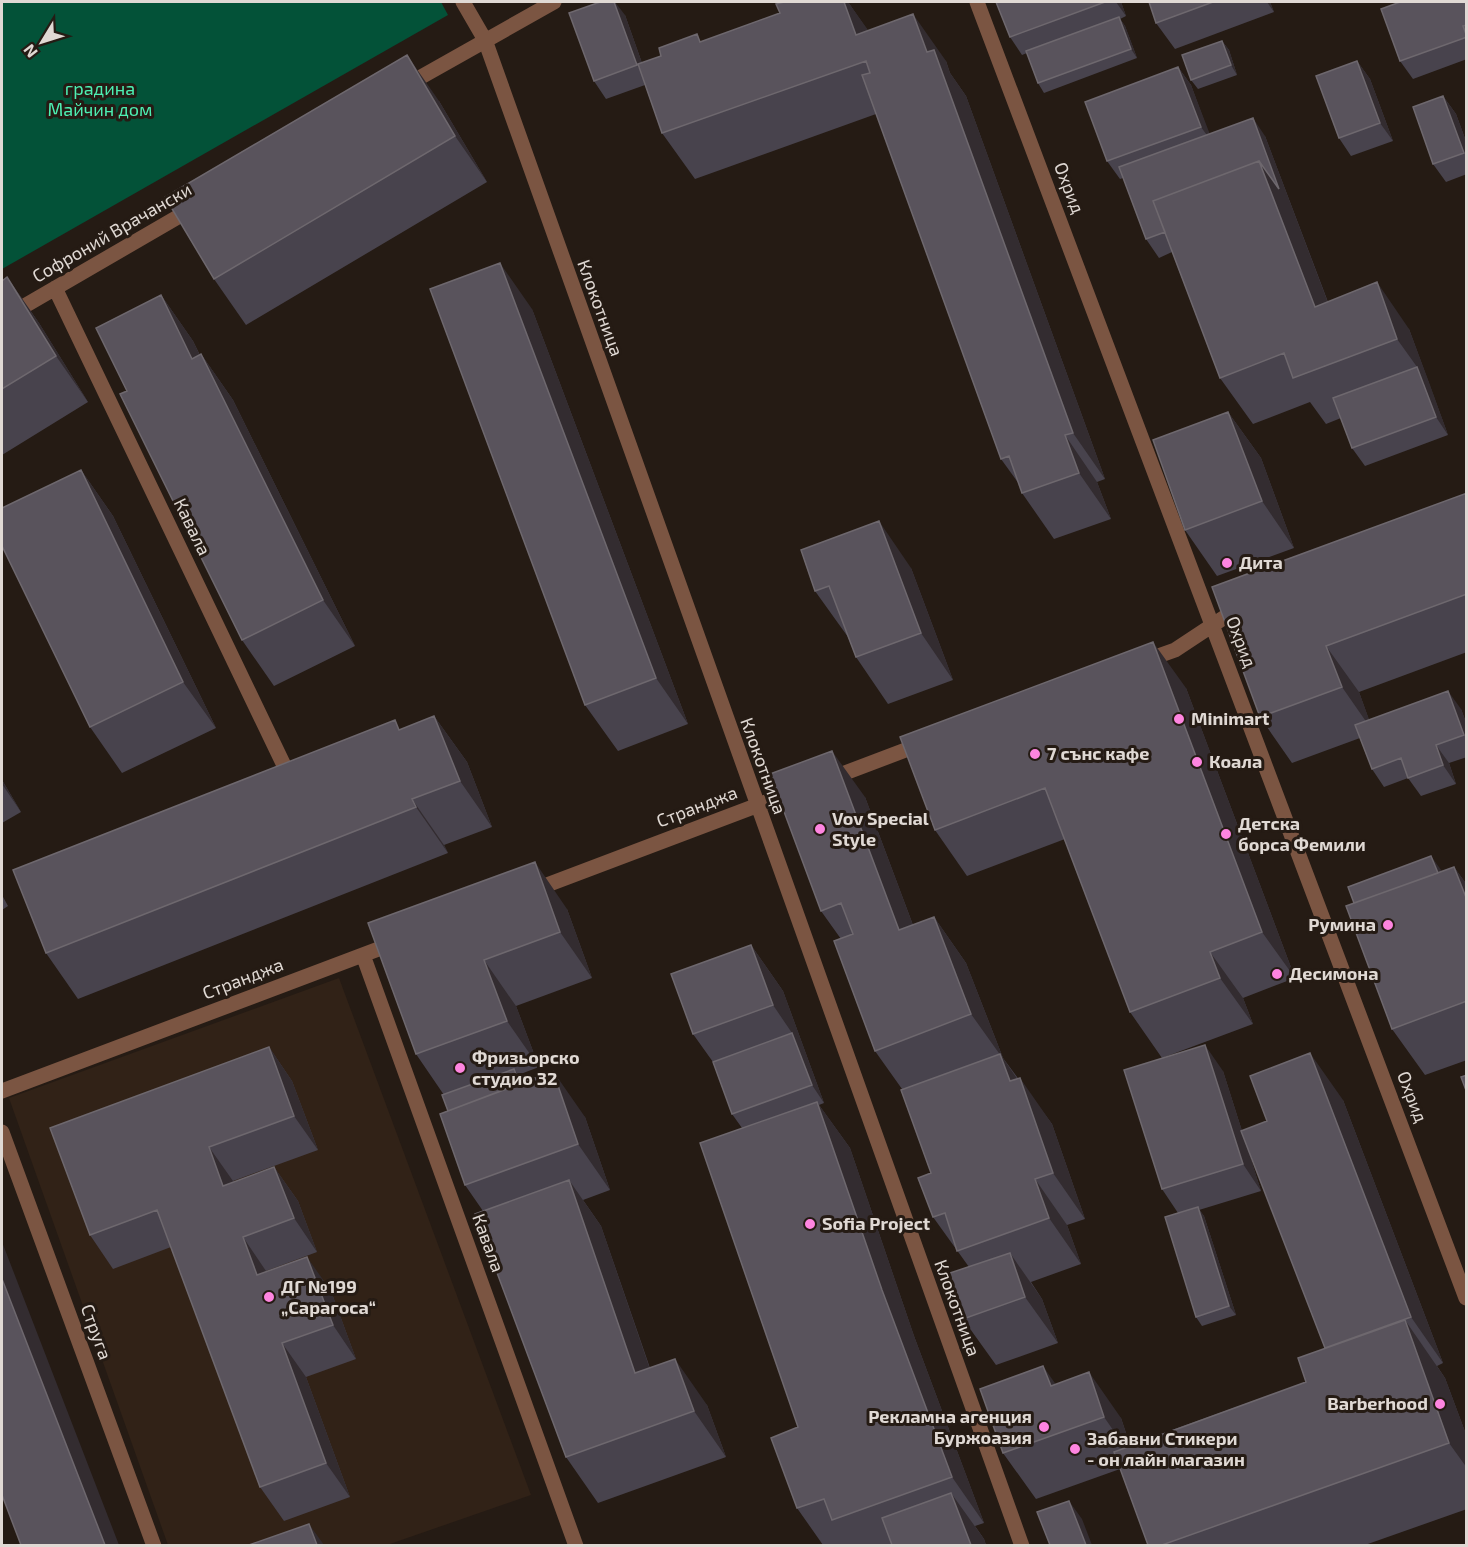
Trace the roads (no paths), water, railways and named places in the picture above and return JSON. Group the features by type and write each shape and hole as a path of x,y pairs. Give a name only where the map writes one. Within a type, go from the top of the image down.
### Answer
{"street":[{"name":"Клокотница","path":"463,2 485,40 756,806 1022,1545"},
{"path":"393,93 554,2"},
{"name":"Охрид","path":"977,2 1467,1298"},
{"name":"Софроний Врачански","path":"2,319 209,199"},
{"name":"Кавала","path":"55,288 292,784"},
{"path":"1131,666 1175,650 1235,609 1257,601"},
{"name":"Странджа","path":"514,897 944,736"},
{"name":"Странджа","path":"2,1091 406,938"},
{"name":"Кавала","path":"363,955 576,1545"},
{"name":"Струга","path":"2,1132 154,1545"}],"place":[{"name":"Дита","path":"1227,563"},
{"name":"Minimart","path":"1179,719"},
{"name":"7 сънс кафе","path":"1035,754"},
{"name":"Коала","path":"1197,762"},
{"name":"Vov Special Style","path":"820,829"},
{"name":"Детска борса Фемили","path":"1226,834"},
{"name":"Румина","path":"1388,925"},
{"name":"Десимона","path":"1277,974"},
{"name":"Фризьорско студио 32","path":"460,1068"},
{"name":"Sofia Project","path":"810,1224"},
{"name":"ДГ №199 „Сарагоса“","path":"269,1297"},
{"name":"Barberhood","path":"1440,1404"},
{"name":"Рекламна агенция Буржоазия","path":"1044,1427"},
{"name":"Забавни Стикери - он лайн магазин","path":"1075,1449"}],"park label":[{"name":"градина Майчин дом","path":"100,100"}]}
